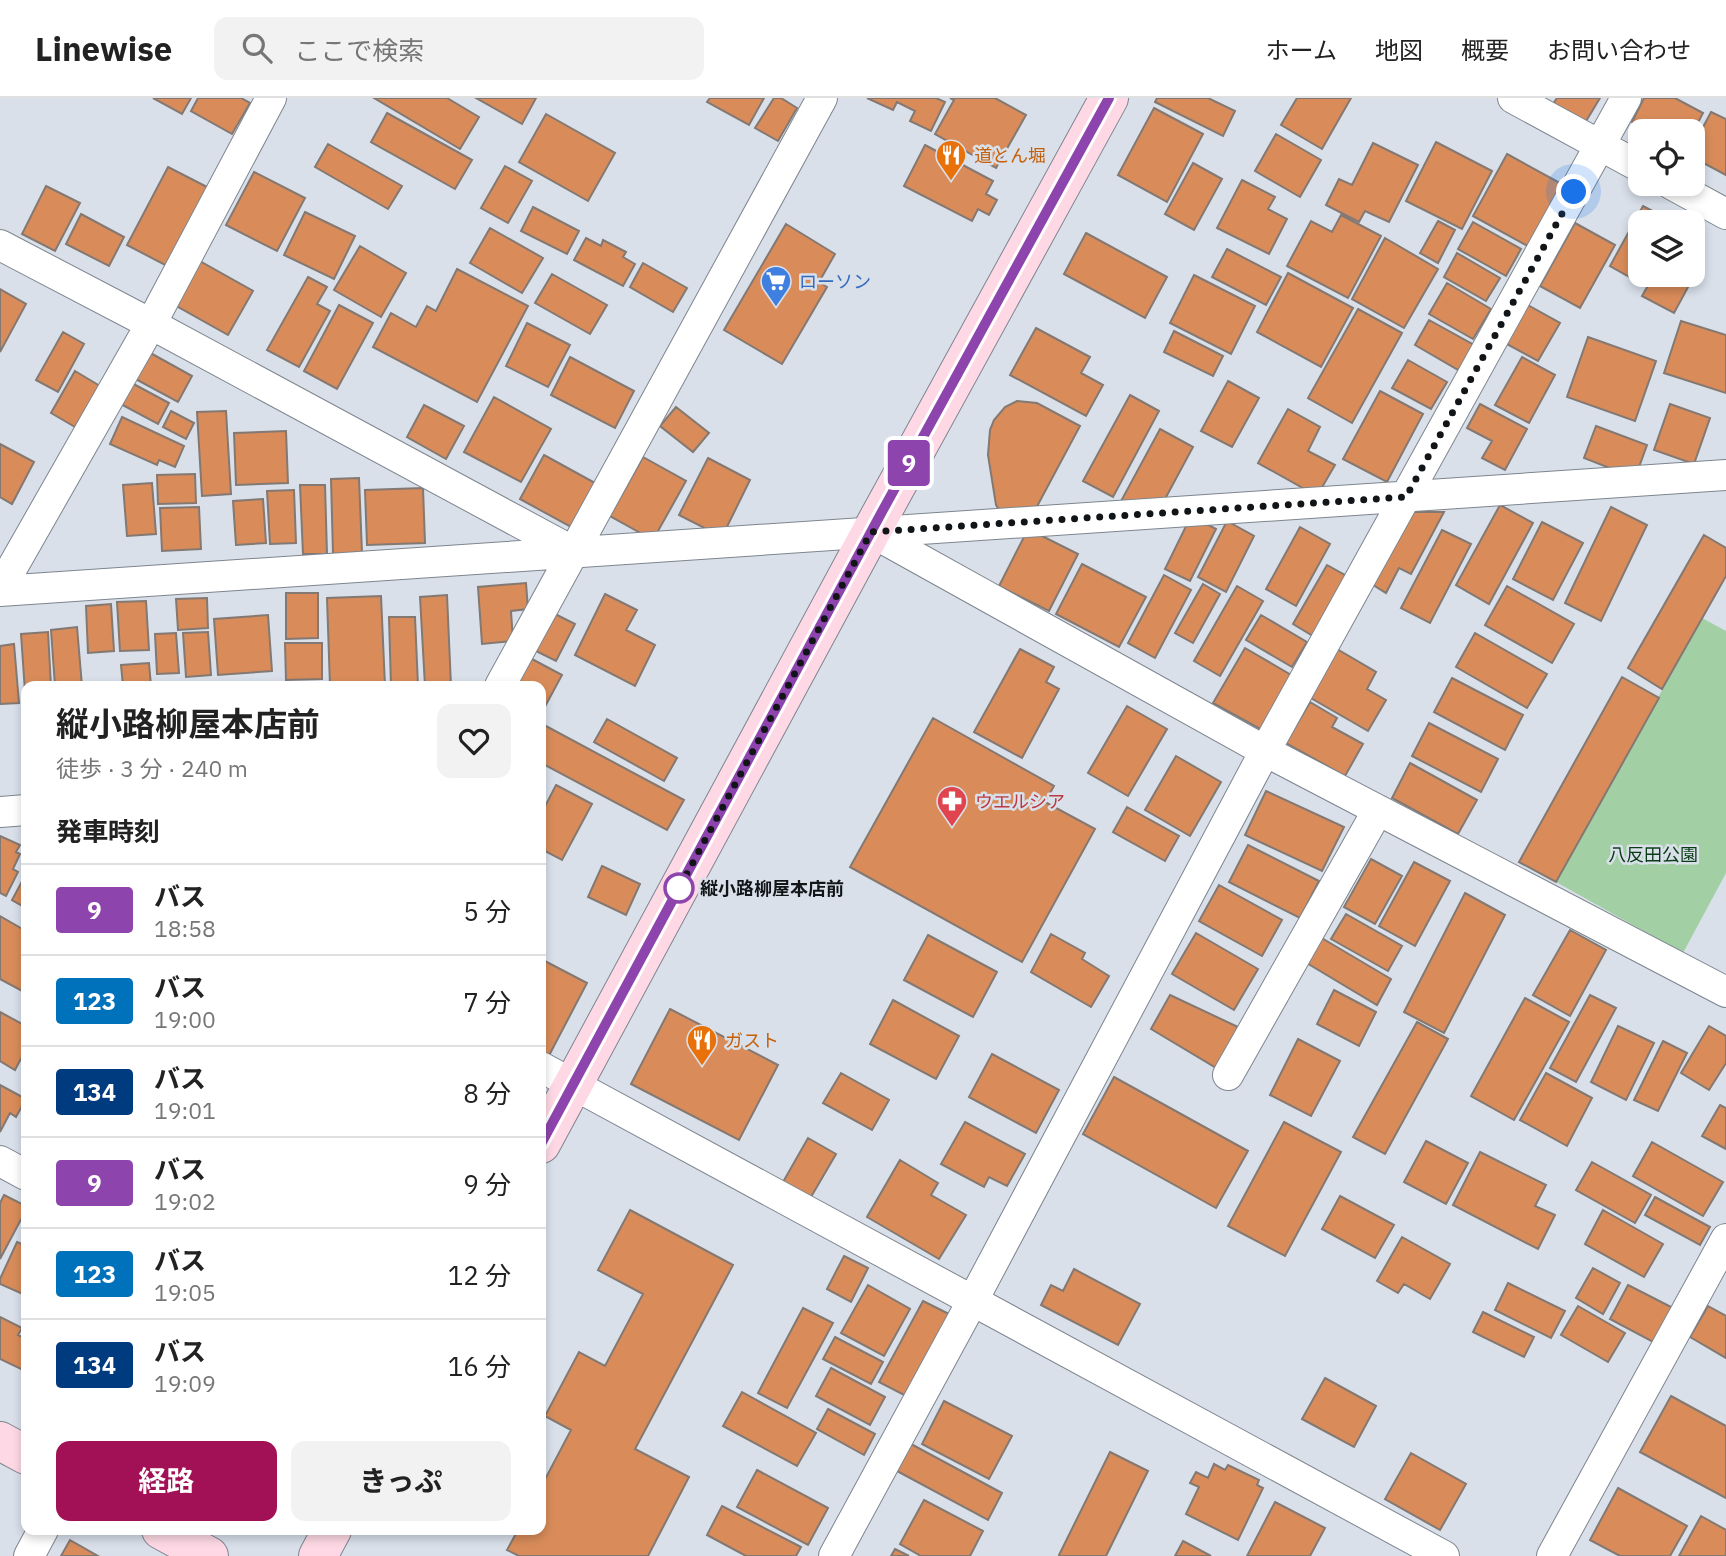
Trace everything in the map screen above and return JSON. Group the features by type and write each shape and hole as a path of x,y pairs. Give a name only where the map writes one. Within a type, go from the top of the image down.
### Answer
{"main road":[{"path":"546,1122 557,1075 871,532 1109,98"},
{"path":"0,1441 21,1452"},
{"path":"170,1535 209,1556"},
{"path":"318,1556 329,1535"}],"street":[{"path":"0,591 151,324 271,98"},
{"path":"503,681 822,98"},
{"path":"1513,98 1628,160"},
{"path":"834,1556 1265,751 1626,98"},
{"path":"1693,196 1726,214"},
{"path":"0,245 574,553"},
{"path":"0,591 1726,475"},
{"path":"871,532 1265,751 1726,992"},
{"path":"0,811 21,810"},
{"path":"1228,1075 1378,810"},
{"path":"557,1075 1444,1556"},
{"path":"0,1161 21,1172"},
{"path":"1552,1556 1726,1239"},
{"path":"29,1556 40,1535"}],"green space":[{"name":"八反田公園","path":"1702,618 1726,631 1726,873 1683,953 1556,882"}],"building":[{"path":"153,98 191,98 182,114"},
{"path":"198,98 241,98 250,103 232,134 191,111"},
{"path":"374,98 447,98 479,117 460,149"},
{"path":"476,98 536,98 522,124"},
{"path":"710,98 764,98 749,125 707,102"},
{"path":"774,98 781,98 797,108 778,141 755,128"},
{"path":"867,98 936,98 945,102 931,131 910,121 915,111 897,102 893,110"},
{"path":"950,98 995,98 1026,115 996,168 935,134 954,100"},
{"path":"1157,98 1208,98 1235,111 1223,136 1155,102"},
{"path":"1297,98 1351,98 1322,149 1281,125"},
{"path":"1557,98 1600,98 1585,123 1553,104"},
{"path":"1644,98 1675,98 1703,113 1700,119 1634,119"},
{"path":"1154,108 1203,134 1167,202 1118,175"},
{"path":"1711,112 1726,119 1726,175 1705,164 1705,123"},
{"path":"387,113 472,160 455,189 371,142"},
{"path":"546,114 615,153 588,201 519,162"},
{"path":"1276,134 1321,160 1300,197 1255,171"},
{"path":"1436,142 1492,171 1462,229 1406,201"},
{"path":"1373,143 1418,165 1389,222 1365,211 1359,222 1326,205 1339,179 1352,185"},
{"path":"328,144 402,186 388,209 315,167"},
{"path":"925,145 993,181 986,194 997,200 989,215 978,209 972,221 904,186"},
{"path":"1507,154 1569,188 1535,250 1473,216"},
{"path":"1193,163 1222,179 1194,230 1165,214"},
{"path":"505,166 532,181 508,223 481,208"},
{"path":"168,167 209,188 167,266 127,245"},
{"path":"254,172 305,198 277,251 226,225"},
{"path":"1242,180 1275,197 1268,209 1287,219 1269,254 1217,228"},
{"path":"46,186 80,203 55,251 22,234"},
{"path":"533,207 579,231 567,254 521,231"},
{"path":"305,212 355,236 334,279 284,255"},
{"path":"81,214 124,237 109,266 66,244"},
{"path":"1341,215 1381,236 1348,298 1287,266 1311,221 1332,232"},
{"path":"1438,221 1455,230 1438,263 1420,253"},
{"path":"1473,222 1521,249 1506,276 1458,249"},
{"path":"1575,223 1615,245 1580,308 1540,286"},
{"name":"ローソン","path":"786,224 835,254 819,282 827,287 782,364 724,330"},
{"path":"490,228 543,258 522,293 470,263"},
{"path":"1086,233 1167,277 1145,318 1064,274"},
{"path":"1628,233 1628,276 1610,266"},
{"path":"586,238 601,246 603,240 626,252 623,257 635,264 623,286 574,260"},
{"path":"1385,238 1438,269 1404,328 1352,299"},
{"path":"360,246 406,273 381,317 334,290"},
{"path":"1227,249 1281,277 1266,305 1212,277"},
{"path":"1457,253 1500,278 1486,301 1444,277"},
{"path":"198,260 253,291 228,335 173,304"},
{"path":"643,263 687,288 673,312 630,287"},
{"path":"457,269 528,306 477,402 373,347 391,313 416,327 427,306 436,311"},
{"path":"1288,273 1353,308 1321,367 1257,332"},
{"path":"552,274 607,305 590,334 535,303"},
{"path":"1194,275 1255,306 1231,354 1170,323"},
{"path":"308,277 327,287 317,304 330,311 299,367 267,350"},
{"path":"1447,283 1491,309 1473,339 1429,314"},
{"path":"1647,287 1688,287 1674,313 1642,296"},
{"path":"0,289 26,304 0,352"},
{"path":"1526,304 1560,323 1538,361 1505,343"},
{"path":"339,305 373,323 337,389 304,371"},
{"path":"1358,309 1402,333 1352,423 1308,398"},
{"path":"1429,320 1474,345 1460,371 1415,345"},
{"path":"1681,321 1726,335 1726,393 1664,373"},
{"path":"527,323 570,345 548,387 506,366"},
{"path":"1036,328 1090,357 1081,373 1103,385 1086,416 1010,375"},
{"path":"1174,331 1223,356 1213,376 1164,352"},
{"path":"63,332 84,344 58,392 36,380"},
{"path":"1588,337 1656,361 1635,421 1567,397"},
{"path":"145,350 192,376 178,402 130,376"},
{"path":"570,357 634,391 615,428 551,395"},
{"path":"1522,357 1555,375 1529,423 1495,405"},
{"path":"1408,360 1447,382 1431,409 1392,388"},
{"path":"75,371 100,386 75,427 51,413"},
{"path":"128,381 169,403 158,424 117,402"},
{"path":"1228,381 1259,398 1232,447 1201,431"},
{"path":"1380,391 1423,414 1387,482 1343,459"},
{"path":"1130,395 1159,411 1113,497 1083,481"},
{"path":"494,397 551,429 521,482 464,452"},
{"path":"1017,401 1037,403 1080,426 1034,512 1001,513 996,505 988,455 990,430 994,420 1005,407"},
{"path":"1480,404 1527,429 1505,470 1482,458 1492,441 1467,428"},
{"path":"1670,404 1710,418 1694,464 1654,450"},
{"path":"424,405 464,426 446,459 407,437"},
{"path":"676,407 709,433 693,452 660,426"},
{"path":"1288,409 1320,427 1308,451 1335,465 1317,496 1258,463"},
{"path":"171,411 194,423 186,439 163,427"},
{"path":"226,411 231,494 202,496 197,412"},
{"path":"122,417 184,446 175,467 159,460 157,465 110,444"},
{"path":"1596,426 1647,445 1635,478 1584,458"},
{"path":"1160,429 1193,447 1165,499 1120,503"},
{"path":"286,431 288,483 236,485 234,433"},
{"path":"0,444 34,462 12,504 0,497"},
{"path":"544,455 595,483 571,527 520,499"},
{"path":"643,457 686,481 653,540 610,516"},
{"path":"708,458 750,480 722,537 679,515"},
{"path":"195,474 196,503 158,504 157,475"},
{"path":"359,478 362,553 333,554 331,479"},
{"path":"152,483 156,534 127,536 123,485"},
{"path":"300,485 325,485 327,554 303,554"},
{"path":"423,488 425,543 367,545 365,490"},
{"path":"294,490 296,543 270,544 267,491"},
{"path":"263,499 266,543 236,545 233,501"},
{"path":"1500,505 1533,523 1489,604 1456,585"},
{"path":"199,507 201,549 162,551 160,508"},
{"path":"1611,507 1647,525 1601,621 1565,603"},
{"path":"1412,512 1444,512 1411,574 1399,568 1386,593 1373,585"},
{"path":"1191,516 1216,529 1190,581 1165,569"},
{"path":"1227,521 1254,536 1226,592 1198,577"},
{"path":"1542,522 1583,543 1553,600 1513,579"},
{"path":"1300,527 1330,544 1296,606 1266,589"},
{"path":"1028,529 1078,554 1049,611 999,586"},
{"path":"1442,530 1471,544 1430,623 1401,608"},
{"path":"1704,535 1726,548 1726,576 1662,689 1628,668"},
{"path":"1082,564 1146,597 1119,647 1056,614"},
{"path":"1327,565 1352,579 1318,639 1293,624"},
{"path":"1164,575 1191,590 1155,658 1128,643"},
{"path":"526,583 528,609 511,611 513,641 482,644 478,587"},
{"path":"1203,584 1220,594 1193,643 1175,633"},
{"path":"1237,586 1263,601 1220,676 1194,661"},
{"path":"1507,586 1574,624 1552,663 1485,625"},
{"path":"286,593 318,593 318,638 286,639"},
{"path":"605,594 637,610 626,630 655,645 635,686 575,655"},
{"path":"447,595 451,681 425,681 420,597"},
{"path":"381,596 385,681 330,681 327,598"},
{"path":"207,598 208,628 178,630 176,599"},
{"path":"146,601 149,650 120,651 117,602"},
{"path":"111,604 114,651 88,653 86,606"},
{"path":"553,613 575,624 556,661 534,650"},
{"path":"268,615 272,671 218,675 214,619"},
{"path":"1261,615 1307,642 1292,667 1246,640"},
{"path":"389,617 415,617 418,681 391,681"},
{"path":"77,627 82,681 55,681 51,630"},
{"path":"48,632 51,681 24,681 21,634"},
{"path":"208,632 211,675 186,677 183,633"},
{"path":"176,633 179,673 157,674 155,634"},
{"path":"1475,633 1547,674 1527,708 1456,667"},
{"path":"285,643 322,643 322,679 286,680"},
{"path":"14,644 19,703 0,704 0,646"},
{"path":"1245,648 1293,676 1262,730 1213,703"},
{"path":"1020,649 1054,667 1046,682 1059,689 1022,758 974,732"},
{"path":"1337,649 1376,672 1367,689 1386,700 1368,731 1309,697"},
{"path":"530,658 562,675 546,705 546,681 518,681"},
{"path":"149,663 151,681 123,681 121,665"},
{"path":"1622,677 1659,698 1556,882 1519,862"},
{"path":"1452,678 1523,715 1505,750 1434,712"},
{"path":"1310,702 1337,718 1332,727 1363,744 1345,776 1286,743"},
{"path":"1127,706 1167,729 1128,796 1088,773"},
{"path":"933,718 1054,786 1045,802 1095,829 1022,962 850,867"},
{"path":"607,719 677,758 664,781 594,742"},
{"path":"1429,723 1498,759 1481,792 1412,756"},
{"path":"546,726 684,800 667,830 546,766"},
{"path":"1176,756 1221,782 1190,836 1145,810"},
{"path":"1410,763 1477,800 1458,834 1392,798"},
{"path":"556,785 592,804 562,860 546,852 546,804"},
{"path":"1266,791 1344,827 1322,871 1245,835"},
{"path":"1127,807 1179,836 1165,861 1113,832"},
{"path":"0,836 20,845 16,852 20,854 13,869 18,872 6,896 0,893"},
{"path":"1248,845 1319,881 1300,918 1229,882"},
{"path":"1371,859 1402,876 1375,924 1344,907"},
{"path":"1414,862 1450,881 1415,946 1379,926"},
{"path":"602,866 640,884 626,915 588,897"},
{"path":"21,883 21,905 12,900"},
{"path":"1219,885 1282,920 1262,956 1199,921"},
{"path":"1465,893 1505,915 1444,1033 1404,1012"},
{"path":"1346,914 1402,946 1388,971 1331,939"},
{"path":"0,916 21,928 21,990 0,979"},
{"path":"1570,930 1606,950 1570,1016 1533,995"},
{"path":"1196,933 1258,969 1234,1010 1172,974"},
{"path":"1051,934 1085,953 1082,959 1109,976 1091,1007 1031,972"},
{"path":"928,935 997,972 973,1017 904,980"},
{"path":"1320,937 1391,979 1377,1005 1305,962"},
{"path":"546,962 587,983 546,1061"},
{"path":"1334,990 1376,1012 1359,1046 1317,1024"},
{"path":"1170,995 1238,1027 1218,1069 1151,1029"},
{"path":"1590,995 1616,1008 1576,1082 1550,1068"},
{"path":"1525,998 1569,1022 1514,1120 1471,1096"},
{"path":"893,1000 959,1036 936,1079 870,1044"},
{"path":"670,1009 778,1065 739,1140 631,1084"},
{"path":"0,1012 21,1023 21,1059 15,1070 0,1061"},
{"path":"1417,1022 1448,1039 1385,1154 1353,1137"},
{"path":"1618,1026 1654,1043 1626,1100 1591,1082"},
{"path":"1709,1026 1726,1036 1726,1063 1709,1090 1681,1073"},
{"path":"1298,1039 1340,1061 1311,1116 1270,1095"},
{"path":"1663,1041 1687,1053 1658,1111 1634,1100"},
{"path":"992,1054 1059,1090 1036,1133 969,1097"},
{"path":"841,1073 889,1100 872,1130 823,1103"},
{"path":"1546,1073 1592,1098 1567,1146 1520,1120"},
{"path":"1114,1077 1248,1151 1216,1208 1083,1134"},
{"path":"0,1085 21,1096 21,1108 16,1117 10,1113 0,1132"},
{"path":"1720,1105 1726,1108 1726,1149 1702,1136"},
{"path":"965,1122 1025,1154 1007,1186 989,1177 984,1187 941,1164"},
{"path":"1284,1122 1341,1152 1285,1256 1228,1226"},
{"path":"808,1138 836,1154 811,1197 783,1182"},
{"path":"1426,1141 1468,1163 1446,1204 1404,1182"},
{"path":"1652,1142 1723,1182 1703,1216 1633,1176"},
{"path":"1480,1152 1546,1185 1535,1206 1555,1215 1538,1249 1453,1205"},
{"path":"900,1160 938,1183 931,1195 966,1215 939,1259 867,1217"},
{"path":"1592,1162 1651,1195 1635,1223 1576,1190"},
{"path":"4,1195 21,1204 21,1219 0,1259 0,1203"},
{"path":"1340,1196 1394,1225 1375,1258 1322,1229"},
{"path":"1655,1197 1710,1227 1700,1245 1645,1215"},
{"path":"630,1210 733,1265 635,1449 689,1477 648,1556 519,1556 507,1550 515,1535 546,1535 546,1478 571,1430 546,1414 579,1352 605,1366 643,1294 598,1270"},
{"path":"1603,1210 1663,1244 1644,1277 1585,1244"},
{"path":"1402,1237 1450,1264 1430,1299 1404,1284 1398,1293 1377,1281"},
{"path":"17,1242 21,1244 21,1293 0,1284"},
{"path":"844,1256 868,1268 851,1302 827,1289"},
{"path":"1593,1268 1620,1283 1603,1314 1576,1298"},
{"path":"1074,1269 1140,1304 1118,1345 1041,1305 1051,1285 1063,1291"},
{"path":"1508,1283 1565,1311 1551,1338 1495,1310"},
{"path":"868,1285 910,1309 884,1356 841,1333"},
{"path":"1628,1285 1673,1308 1655,1343 1610,1319"},
{"path":"923,1301 951,1315 906,1396 879,1382"},
{"path":"1578,1306 1625,1333 1608,1362 1561,1335"},
{"path":"1708,1306 1726,1316 1726,1358 1690,1337"},
{"path":"803,1308 833,1323 787,1408 758,1393"},
{"path":"1483,1312 1534,1337 1524,1357 1473,1332"},
{"path":"0,1317 21,1328 18,1335 21,1336 21,1369 0,1359"},
{"path":"835,1337 883,1362 871,1384 823,1359"},
{"path":"831,1368 885,1397 870,1425 816,1396"},
{"path":"1325,1378 1376,1406 1354,1447 1302,1419"},
{"path":"742,1392 816,1433 797,1466 723,1426"},
{"path":"1671,1396 1726,1426 1726,1498 1640,1452"},
{"path":"944,1401 1012,1436 989,1479 922,1444"},
{"path":"828,1409 875,1434 864,1455 817,1429"},
{"path":"911,1444 1002,1493 988,1520 897,1471"},
{"path":"1110,1452 1148,1471 1106,1556 1060,1556 1059,1555"},
{"path":"1411,1453 1466,1484 1440,1530 1385,1499"},
{"path":"1214,1464 1225,1470 1228,1465 1259,1480 1257,1485 1263,1488 1238,1540 1186,1514 1199,1487 1190,1483 1196,1472 1208,1478"},
{"path":"757,1470 828,1508 808,1545 737,1507"},
{"path":"1618,1488 1687,1526 1670,1556 1620,1556 1590,1540"},
{"path":"924,1500 983,1531 970,1556 921,1556 900,1544"},
{"path":"1275,1502 1325,1528 1310,1556 1247,1556"},
{"path":"722,1506 801,1547 796,1556 746,1556 707,1535"},
{"path":"1701,1516 1726,1530 1726,1556 1679,1556"},
{"path":"70,1540 98,1556 61,1556"},
{"path":"1183,1541 1211,1556 1175,1556"},
{"path":"895,1549 909,1556 891,1556"}],"bus line":[{"name":"9","path":"546,1135 1109,98"}],"place":[{"name":"道とん堀","path":"951,182"},
{"name":"ローソン","path":"776,308"},
{"name":"ウエルシア","path":"952,828"},
{"name":"縦小路柳屋本店前","path":"679,888"},
{"name":"ガスト","path":"702,1067"}],"route":[{"path":"679,888 677,892 871,532 1406,497 1574,192"}]}
